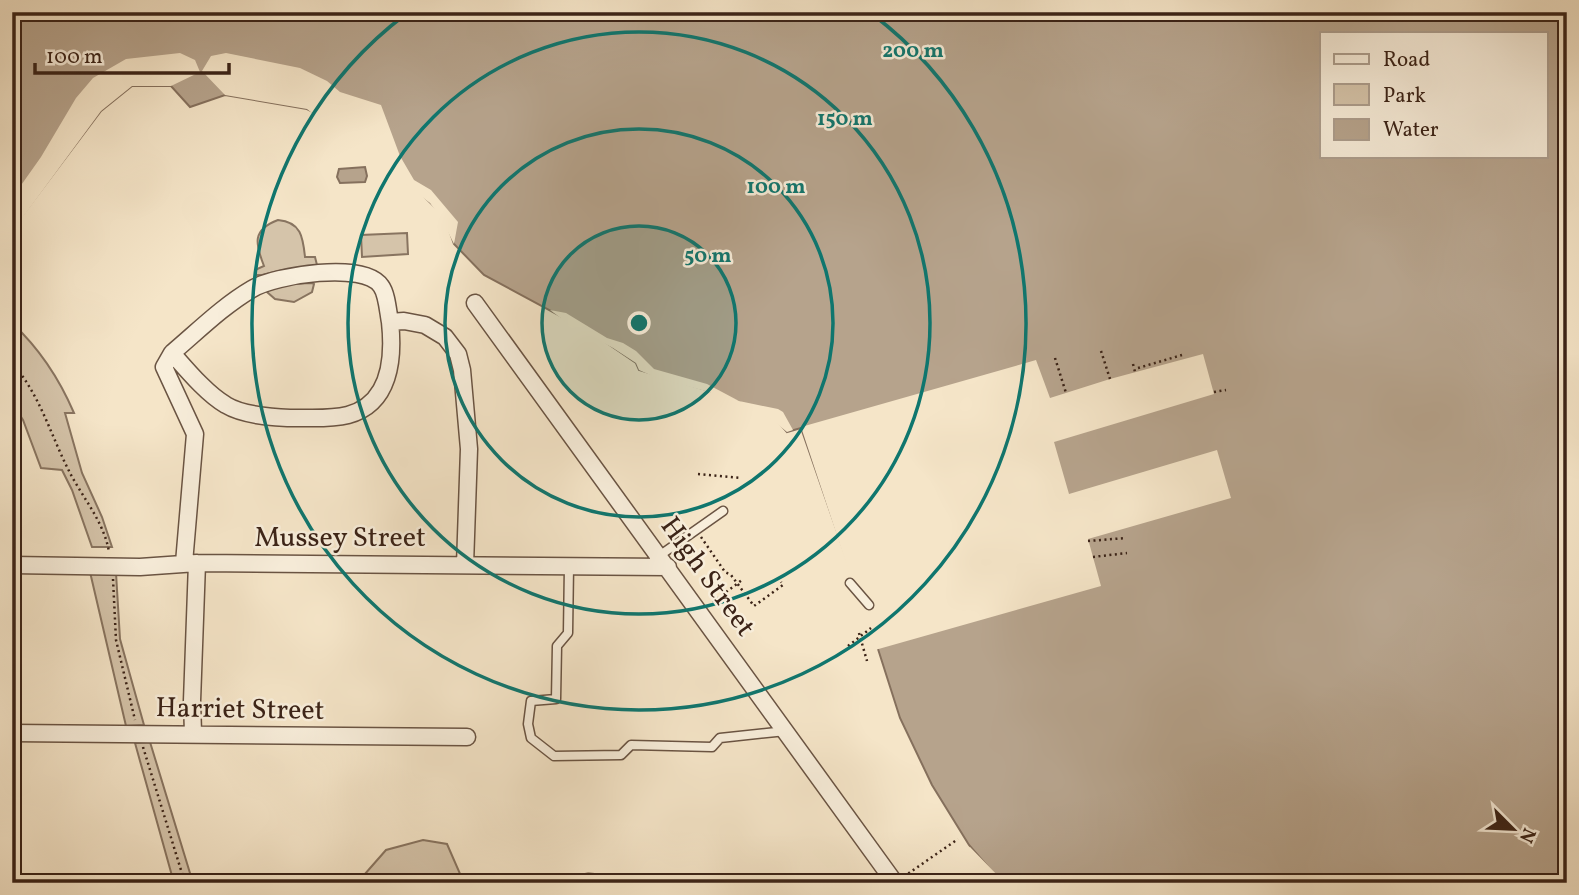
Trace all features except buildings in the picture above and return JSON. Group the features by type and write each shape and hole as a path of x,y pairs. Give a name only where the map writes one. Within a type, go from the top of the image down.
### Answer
{"street":[{"path":"172,353 190,374 227,406 282,418 332,418 349,415 375,400 386,382 390,368 390,322 383,287 374,279 361,274 274,279 235,300 172,353 164,368 195,434 190,563 193,733"},
{"name":"High Street","path":"475,303 786,732 890,881"},
{"path":"390,322 404,321 425,325 445,337 458,354 462,370 469,449 465,565"},
{"name":"Mussey Street","path":"12,565 112,567 190,563 569,566 663,562"},
{"name":"Harriet Street","path":"12,733 467,737"},
{"path":"588,882 600,883"}],"lane":[{"path":"663,562 723,511"},
{"path":"569,566 568,633 558,646 556,699 531,701 528,724 531,738 538,746 554,756 621,755 631,745 712,747 720,738 786,732"},
{"path":"850,583 869,605"}],"path":[{"path":"1101,351 1110,379"},
{"path":"1134,369 1182,355"},
{"path":"1055,358 1066,393"},
{"path":"12,362 31,388 68,470 108,544 116,640 138,729"},
{"path":"1213,392 1226,390"},
{"path":"698,474 741,478"},
{"path":"701,537 725,572 731,575 754,606 783,585 781,582"},
{"path":"1088,541 1126,538"},
{"path":"1093,557 1128,553"},
{"path":"713,602 741,580"},
{"path":"848,646 871,628"},
{"path":"860,634 867,661"},
{"path":"142,744 185,883"},
{"path":"913,878 909,873 958,839"}],"green space":[{"path":"278,220 296,227 302,237 305,257 315,257 317,265 312,268 256,275 255,270 264,266 258,244 260,233"},
{"path":"407,233 408,254 362,257 361,235"},
{"path":"312,283 312,292 294,302 275,299 267,292 288,284"},
{"path":"12,323 48,365 74,413 65,413 82,473 112,547 92,547 62,470 41,468 23,420 12,403"},
{"path":"90,572 116,573 120,639 144,725 126,726"},
{"path":"150,742 193,883 174,883 135,743"},
{"path":"423,840 447,844 461,876 459,883 357,883 386,850"}],"water":[{"path":"12,12 1567,12 1567,883 1002,883 969,845 932,785 900,718 801,428 787,432 772,415 713,392 639,370 636,363 592,333 484,275 454,244 444,216 408,181 374,126 321,116 307,109 225,95 190,107 171,86 132,86 101,111 12,229"},
{"path":"365,167 365,182 340,183 337,177 339,169"}],"pier":[{"path":"180,53 195,60 200,72 171,86 132,86 101,111 12,232 12,198 41,157 76,98 93,78 126,59"},
{"path":"226,53 300,68 327,81 340,92 381,105 400,156 414,180 431,190 458,222 454,244 430,203 405,184 373,131 359,149 333,144 321,138 318,118 307,109 225,95 202,71 211,56"},
{"path":"550,310 566,313 607,338 623,343 636,351 654,369 707,384 739,401 778,409 783,412 793,430 787,432 770,418 743,409 709,392 657,378 639,370 636,363 570,325"},
{"path":"1203,354 1214,394 1054,442 1069,494 1217,450 1231,498 1088,539 1101,586 875,650 801,427 1036,360 1050,398"},
{"path":"970,847 1005,883 997,883 968,849"}]}
